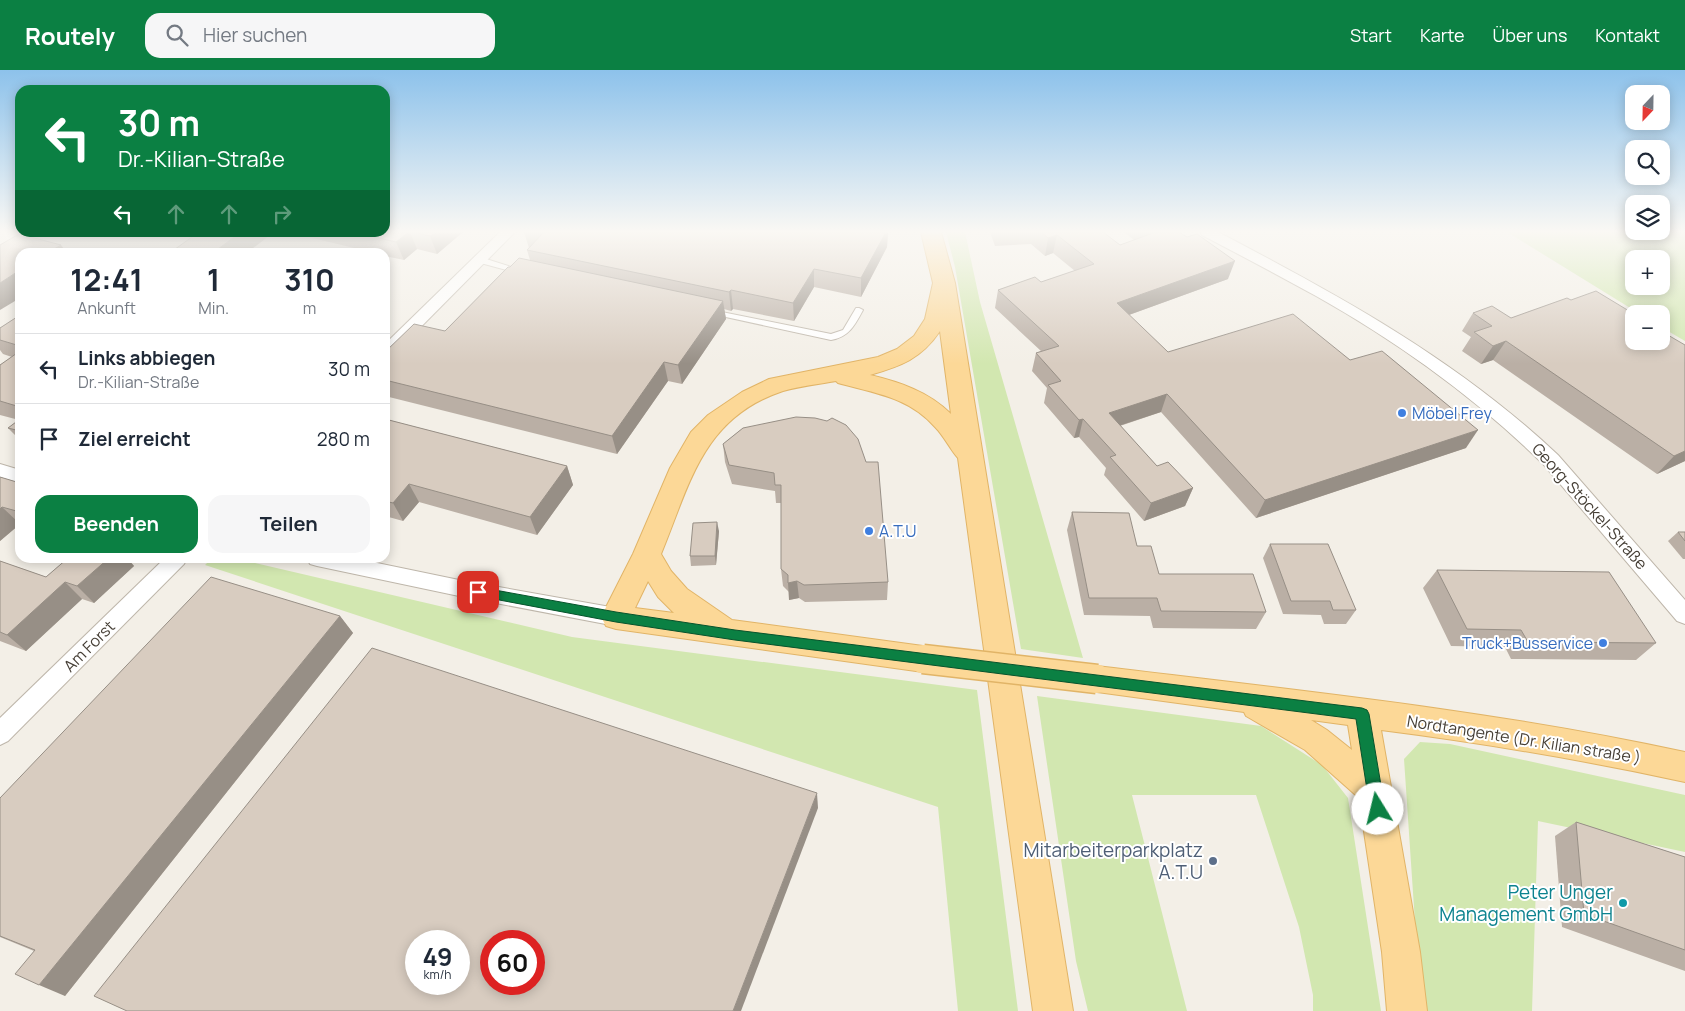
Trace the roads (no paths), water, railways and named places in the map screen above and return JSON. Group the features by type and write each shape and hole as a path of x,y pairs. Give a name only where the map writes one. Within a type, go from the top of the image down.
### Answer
{"main road":[{"path":"942,276 1053,1011"},
{"path":"616,617 647,553 691,450 709,428 727,413 777,386 828,375 874,368 899,357 919,343 934,324 944,283"},
{"path":"828,375 871,381 898,391 925,405 943,420 969,456"},
{"path":"647,553 659,578 670,593 683,605 701,617 735,635"},
{"name":"Nordtangente (Dr. Kilian straße )","path":"616,617 735,635 1097,679 1499,732 1612,751 1685,768"},
{"path":"1237,697 1268,711 1316,740 1375,791"},
{"path":"1362,714 1401,952 1407,1011"}],"street":[{"path":"390,348 464,276"},
{"name":"Georg-Stöckel-Straße","path":"1290,276 1322,293 1428,359 1528,438 1551,460 1685,614"},
{"path":"0,471 15,476"},
{"name":"Am Forst","path":"0,734 172,563"},
{"path":"341,563 459,588 616,617"}],"lane":[{"path":"707,311 830,337 843,335 859,310"}],"place":[{"name":"Möbel Frey","path":"1402,413"},
{"name":"A.T.U","path":"869,531"},
{"name":"Truck+Busservice","path":"1603,643"},
{"name":"Mitarbeiterparkplatz A.T.U","path":"1213,861"},
{"name":"Peter Unger Management GmbH","path":"1623,903"}]}
